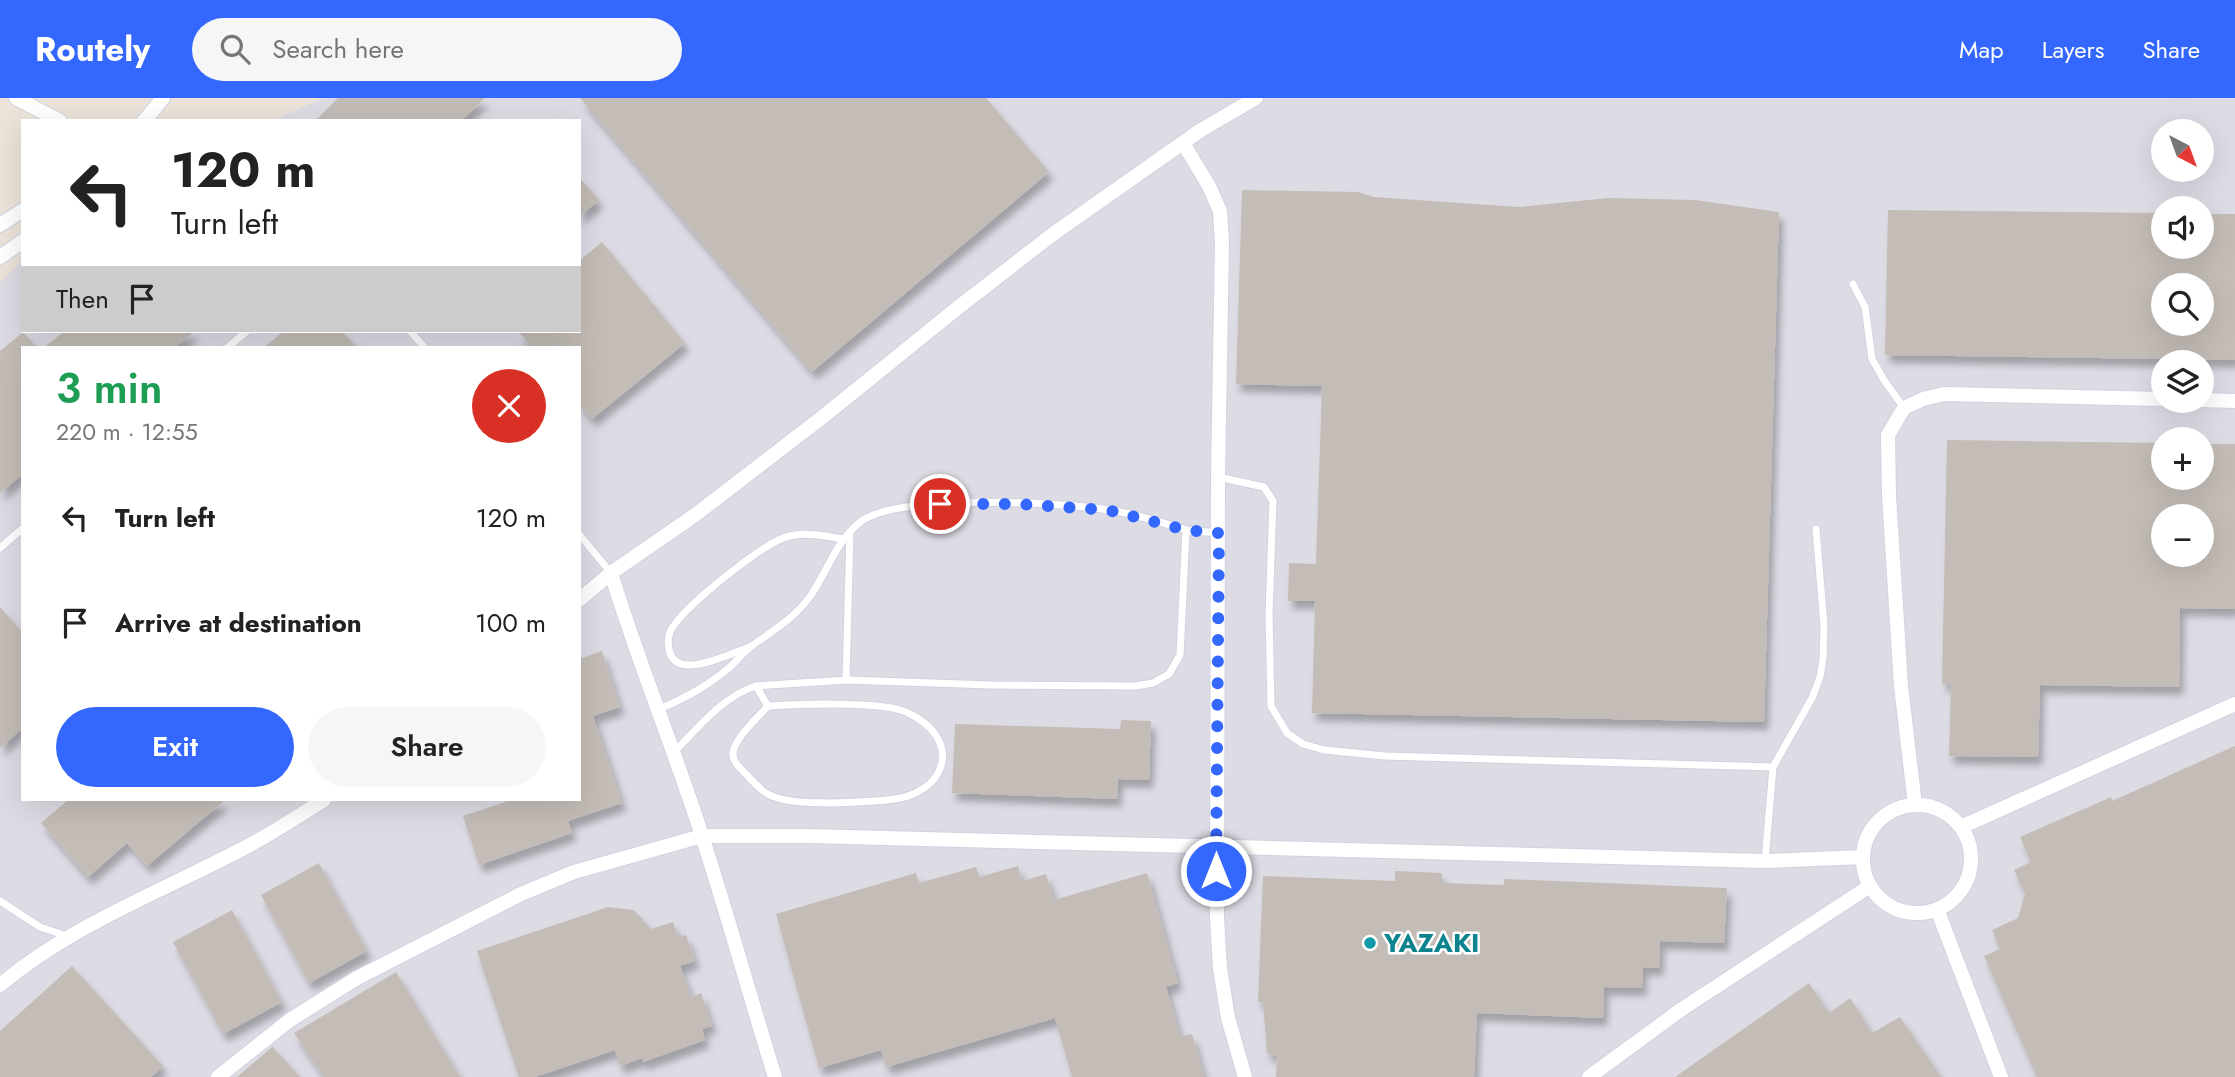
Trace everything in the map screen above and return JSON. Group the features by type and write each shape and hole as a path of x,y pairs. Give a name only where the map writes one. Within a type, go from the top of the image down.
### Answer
{"street":[{"path":"16,98 56,119"},
{"path":"146,119 163,98"},
{"path":"581,598 611,573 695,516 1053,234 1201,130 1256,98"},
{"path":"1183,143 1209,186 1220,212 1222,242 1216,847 1220,968 1228,1018 1245,1077"},
{"path":"0,225 21,211"},
{"path":"0,257 21,242"},
{"path":"1914,805 1901,686 1888,435 1904,408 1923,399 1944,394 2151,399"},
{"path":"2214,400 2235,401"},
{"path":"611,573 629,634 674,752 702,836 775,1077"},
{"path":"1961,827 2235,704"},
{"path":"0,985 67,936 248,846 322,801"},
{"path":"1914,805 1934,808 1951,817 1961,827 1970,849 1971,867 1965,885 1953,900 1937,909 1922,913 1907,912 1892,908 1870,886 1864,872 1863,857 1868,838 1879,821 1895,810 1914,805"},
{"path":"218,1077 290,1020 357,978 454,927 574,872 702,836 808,836 1765,861 1863,857"},
{"path":"1589,1077 1682,1009 1870,886"},
{"path":"1937,909 2001,1077"}],"lane":[{"path":"1853,284 1865,307 1872,359 1904,408"},
{"path":"229,346 245,333"},
{"path":"1218,477 1264,487 1273,501 1269,626 1271,706 1287,733 1303,744 1324,750 1385,756 1773,766"},
{"path":"657,710 700,690 751,646 784,625 811,595 850,531 861,521 888,510 915,505 965,503 1108,510 1186,530 1219,533"},
{"path":"1765,861 1773,766 1812,698 1823,659 1824,625 1816,529"},
{"path":"0,548 21,530"},
{"path":"674,752 729,699 756,686 846,680 991,685 1135,686 1153,683 1169,674 1180,655 1186,530"},
{"path":"846,680 850,531"},
{"path":"751,646 692,666 675,660 669,653 668,639 675,624 690,608 772,543 801,534 843,539"},
{"path":"581,536 611,573"},
{"path":"756,686 768,706"},
{"path":"810,704 903,710 918,718 934,734 941,746 941,769 933,783 916,795 898,800 837,803 780,799 767,794 753,782 733,756 740,739 768,706 810,704"},
{"path":"0,901 40,927 67,936"}],"shaded area":[{"path":"324,98 2235,98 2235,1077 0,1077 0,283 21,261 21,333 581,333 581,119 277,119"}],"building":[{"path":"338,98 485,98 463,119 317,119"},
{"path":"580,98 986,98 1049,172 812,372"},
{"path":"581,179 599,200 581,215"},
{"path":"1242,190 1359,192 1373,197 1519,207 1608,198 1695,200 1779,212 1764,722 1312,713 1315,601 1288,601 1289,563 1316,564 1322,386 1236,384"},
{"path":"1888,210 2151,213 2151,259 2214,259 2214,214 2235,214 2235,360 2214,360 2214,350 2151,350 2151,359 1885,355"},
{"path":"602,242 685,343 592,419 581,406 581,346 531,346 520,333 581,333 581,259"},
{"path":"22,333 35,346 21,346 21,476 0,493 0,351"},
{"path":"62,333 193,333 176,346 46,346"},
{"path":"282,333 344,333 355,346 265,346"},
{"path":"1947,440 2151,443 2151,490 2214,490 2214,444 2235,444 2235,609 2180,608 2179,687 2040,685 2038,757 1949,756 1951,684 1942,684"},
{"path":"0,607 21,631 21,730 0,748"},
{"path":"602,651 620,707 593,716 622,803 568,821 572,833 479,865 463,816 508,801 581,801 581,658"},
{"path":"1121,720 1151,721 1149,780 1118,779 1117,799 952,793 955,724 1120,729"},
{"path":"2235,746 2235,1077 2037,1077 1984,956 2000,949 1992,930 2018,918 2025,894 2014,870 2031,862 2020,837 2111,797 2112,801"},
{"path":"67,801 224,801 147,866 127,843 88,877 41,823"},
{"path":"319,863 367,951 309,983 261,895"},
{"path":"1018,866 1022,881 1046,874 1054,900 1147,873 1178,983 1166,987 1180,1037 1192,1034 1204,1077 1072,1077 1055,1018 886,1067 881,1050 819,1068 776,914 916,873 919,883 976,867 979,877"},
{"path":"1395,871 1442,873 1442,883 1504,885 1504,879 1727,888 1724,943 1660,941 1659,968 1643,967 1642,988 1604,987 1603,1018 1477,1013 1474,1077 1276,1077 1277,1056 1267,1053 1263,1002 1258,1002 1263,876 1395,881"},
{"path":"608,907 634,910 651,929 673,922 678,937 686,935 695,961 680,966 691,997 701,993 712,1026 702,1029 705,1040 643,1062 642,1058 620,1066 615,1050 535,1077 519,1077 477,951"},
{"path":"232,910 282,1002 223,1034 173,942"},
{"path":"72,966 163,1066 151,1077 0,1077 0,1031"},
{"path":"396,972 460,1077 324,1077 294,1033"},
{"path":"1809,983 1829,1013 1850,998 1872,1033 1900,1017 1941,1077 1675,1077"},
{"path":"272,1047 300,1077 237,1077"}],"place":[{"name":"YAZAKI","path":"1370,943"}],"route":[{"path":"940,504 1017,504 1108,510 1186,530 1219,533 1216,871"}]}
